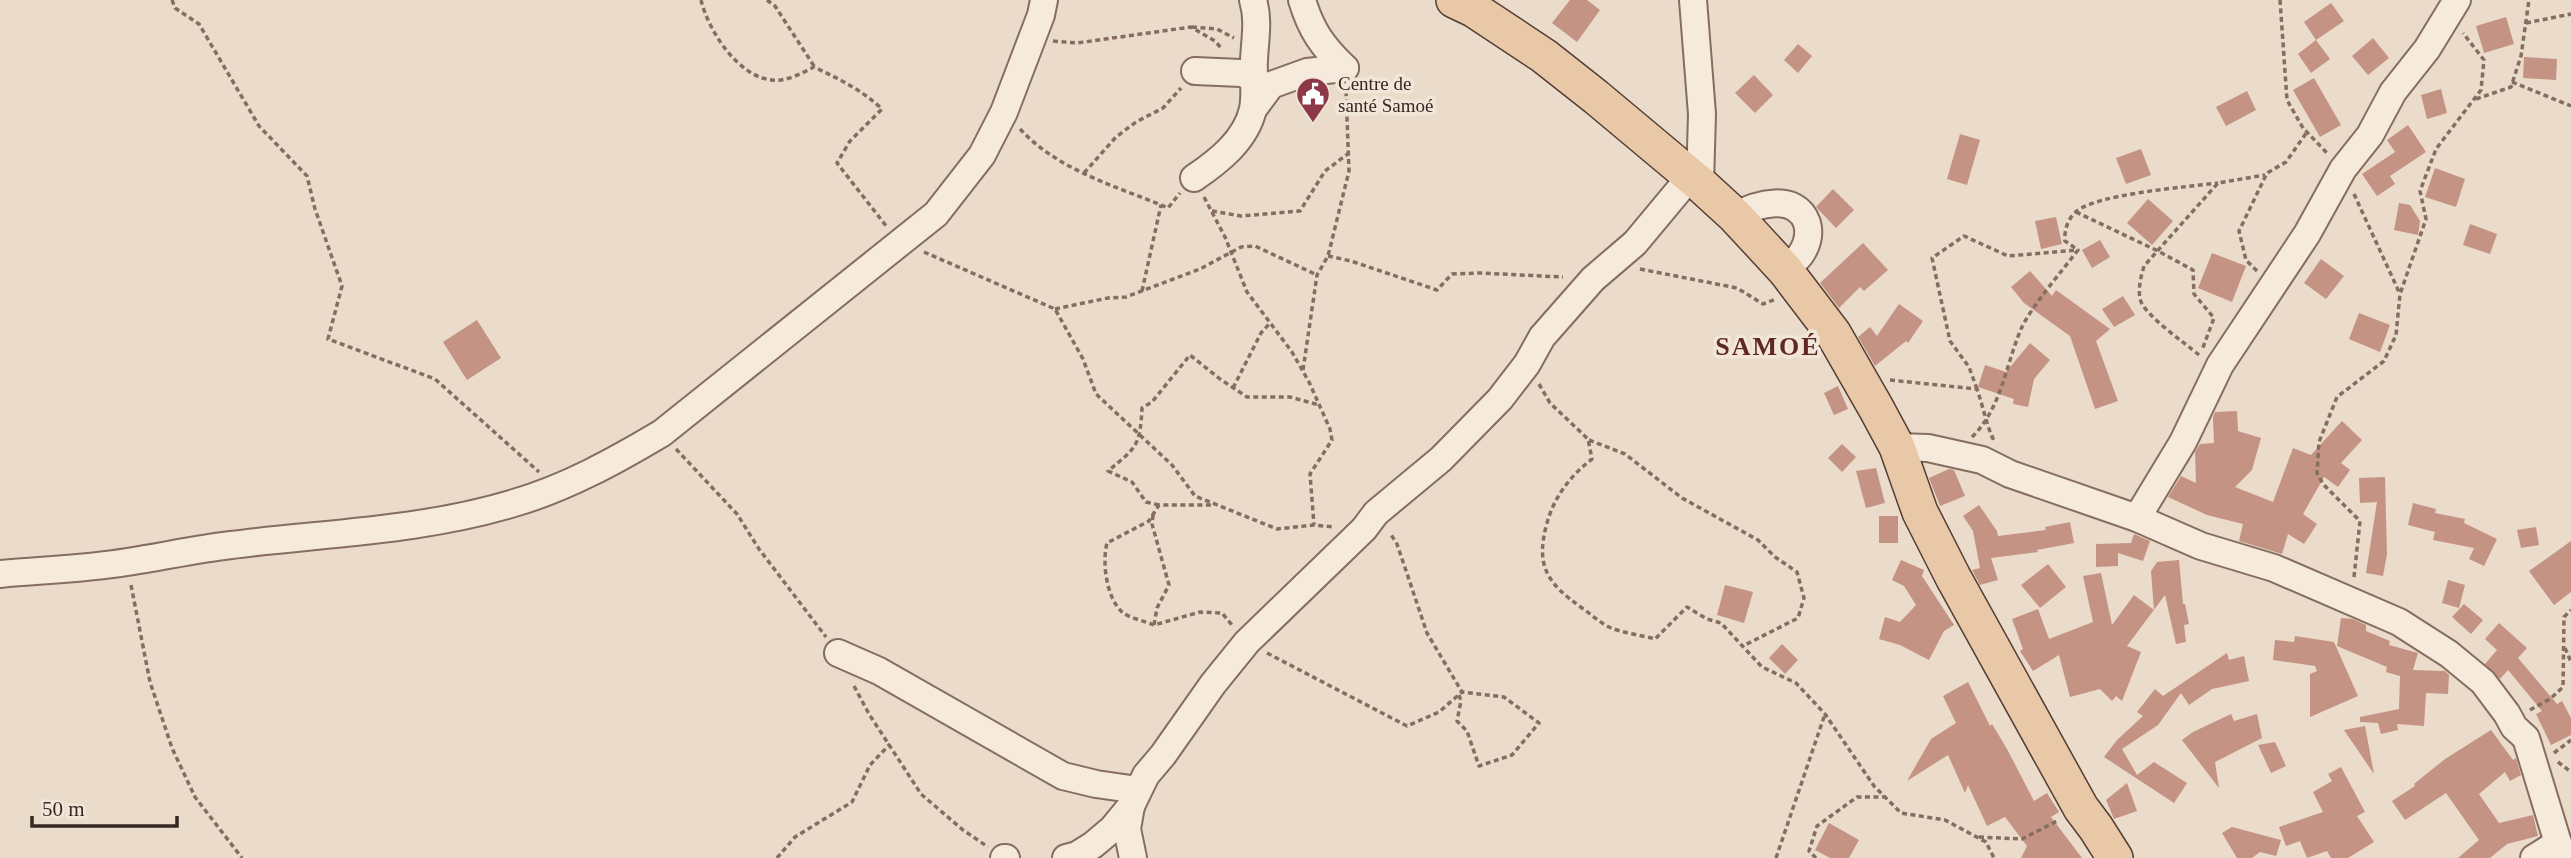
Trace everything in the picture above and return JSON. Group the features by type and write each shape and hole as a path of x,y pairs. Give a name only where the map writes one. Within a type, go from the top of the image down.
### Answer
{"main road":[{"path":"1470,3 1553,63 1735,216 1793,281 1833,333 1897,447 1920,512 1952,577 2081,808 2115,858"}],"street":[{"path":"0,574 127,562 231,545 402,527 465,516 516,503 587,474 662,433 936,214 982,155 1004,112 1041,15 1044,0"},
{"path":"1302,0 1308,21 1323,47 1345,68"},
{"path":"1066,858 1093,845 1112,829 1135,798 1146,775 1247,642 1370,521 1441,459 1500,399 1527,364 1542,337 1593,279 1635,243 1695,180 1702,114 1693,0"},
{"path":"1254,108 1253,77 1245,43 1255,7"},
{"path":"2137,518 2183,442 2220,365 2307,234 2343,169 2370,135 2393,92 2427,49 2452,8"},
{"path":"1194,178 1211,167 1232,147 1244,131 1254,108 1271,85 1307,72 1345,68"},
{"path":"1195,71 1241,73 1253,77"},
{"path":"1735,216 1753,206 1777,203 1792,205 1804,216 1809,230 1807,243 1793,281"},
{"path":"1897,447 1956,452 1982,460 2011,474 2137,518 2201,546 2274,569 2399,622 2449,654 2483,682 2508,714 2514,727 2526,738 2561,850 2534,858"},
{"path":"838,653 879,671 1063,776 1135,798"},
{"path":"1133,858 1127,829 1135,798"}],"path":[{"path":"172,0 175,8 199,24 259,126 307,176 315,209 342,286 328,339 435,379 556,487"},
{"path":"701,0 707,19 730,55 755,74 772,80 792,77 814,67"},
{"path":"767,0 775,6 814,67 869,97 882,109 850,141 837,163 900,243 939,257 980,278 1055,309 1126,297 1200,269 1241,247 1255,246 1317,275"},
{"path":"2474,99 2511,87 2521,56 2529,0"},
{"path":"1245,43 1255,7"},
{"path":"2352,600 2360,521 2323,484 2317,464 2319,442 2337,397 2384,361 2396,335 2400,294 2426,219 2420,191 2436,149 2481,90 2484,60 2452,8"},
{"path":"2526,23 2571,14"},
{"path":"1077,43 1191,27 1217,29 1245,43"},
{"path":"1191,27 1215,41 1223,52 1245,43"},
{"path":"1303,371 1317,275 1328,256 1349,171 1345,68"},
{"path":"1084,173 1116,137 1136,122 1163,108 1195,71"},
{"path":"2512,82 2571,106"},
{"path":"1004,112 1037,148 1084,173 1168,208 1194,178 1225,237 1247,292 1303,371 1330,429 1332,440 1310,474 1314,525"},
{"path":"2078,250 2065,241 2064,230 2075,212 2096,201 2266,175 2286,162 2307,132"},
{"path":"1211,211 1241,216 1300,211 1325,171 1349,153"},
{"path":"2266,175 2239,231 2246,260 2274,284"},
{"path":"2075,212 2158,251 2193,271 2194,294 2214,318 2199,355 2154,317 2141,301 2139,284 2144,266 2158,251 2218,183"},
{"path":"1142,291 1161,205"},
{"path":"1988,420 1969,367 1950,341 1932,258 1964,236 2008,257 2078,250"},
{"path":"2011,474 1987,426 1988,420 2022,327 2078,250"},
{"path":"1328,256 1437,290 1452,274 1593,279"},
{"path":"1615,260 1637,268 1737,288 1763,303 1793,281"},
{"path":"1055,309 1083,359 1096,394 1172,465 1195,496 1277,529 1370,521 1397,544 1427,633 1460,693 1457,721 1467,731 1479,766 1512,755 1539,723 1504,697 1460,693 1439,712 1407,726 1247,642 1222,613 1199,612 1154,625 1123,612 1112,596 1104,556 1107,543 1149,521 1159,505"},
{"path":"1233,388 1261,333 1270,323"},
{"path":"1215,505 1159,505 1146,502 1132,482 1108,471 1133,451 1140,437 1142,408 1152,402 1190,355 1247,397 1290,397 1319,405"},
{"path":"1527,364 1550,403 1589,440 1625,454 1682,498 1758,540 1775,557 1797,572 1804,598 1798,618 1743,646"},
{"path":"1857,377 1977,389"},
{"path":"1956,452 1988,420"},
{"path":"1589,440 1592,459 1573,473 1550,513 1542,542 1541,554 1545,571 1561,593 1609,627 1655,639 1687,607 1707,619 1721,623 1762,667 1796,683 1825,714 1874,786 1901,813 1945,820 1986,842 1994,858"},
{"path":"1153,515 1152,524 1169,585 1157,608 1154,625"},
{"path":"127,562 150,682 172,748 195,797 242,858"},
{"path":"2508,714 2542,705 2563,687 2564,617 2571,610"},
{"path":"2562,642 2571,662"},
{"path":"1776,858 1825,714"},
{"path":"2550,756 2571,740"},
{"path":"777,858 795,837 852,802 870,765 890,744"},
{"path":"1816,858 1809,851 1817,826 1857,797 1886,797"},
{"path":"1977,837 2022,839 2081,808"}],"building":[{"path":"1570,0 1587,0 1600,10 1577,42 1552,23"},
{"path":"2331,3 2344,21 2316,40 2304,22"},
{"path":"2506,17 2514,44 2484,53 2476,26"},
{"path":"2373,38 2389,58 2368,75 2352,56"},
{"path":"2316,40 2330,59 2311,73 2298,54"},
{"path":"1798,44 1812,56 1798,73 1784,60"},
{"path":"2524,57 2557,59 2556,80 2523,78"},
{"path":"1754,75 1773,95 1755,113 1735,93"},
{"path":"2314,78 2341,125 2320,137 2293,90"},
{"path":"2441,89 2447,113 2427,119 2421,95"},
{"path":"2247,91 2256,110 2226,126 2216,107"},
{"path":"2408,125 2426,152 2390,176 2395,184 2377,196 2362,174 2395,152 2387,140"},
{"path":"1960,134 1980,140 1967,185 1947,179"},
{"path":"2141,149 2151,175 2126,184 2116,158"},
{"path":"2435,168 2465,179 2456,207 2425,197"},
{"path":"1833,189 1854,210 1836,228 1816,207"},
{"path":"2148,199 2173,221 2152,245 2127,223"},
{"path":"2399,203 2410,205 2420,221 2418,235 2394,230"},
{"path":"2056,217 2062,244 2041,249 2035,221"},
{"path":"2470,224 2497,234 2490,254 2463,245"},
{"path":"2100,240 2110,257 2092,268 2082,250"},
{"path":"1863,243 1888,270 1864,291 1860,287 1839,308 1820,283"},
{"path":"2212,253 2246,266 2232,302 2198,288"},
{"path":"2321,259 2344,276 2326,299 2304,283"},
{"path":"2030,271 2052,296 2056,290 2110,329 2096,341 2118,401 2095,409 2070,336 2024,303 2011,287"},
{"path":"2123,296 2135,315 2114,327 2102,309"},
{"path":"1899,304 1923,321 1908,343 1906,341 1875,366 1858,337 1870,327 1877,336"},
{"path":"2359,313 2390,325 2380,352 2349,339"},
{"path":"477,320 501,358 467,380 443,342"},
{"path":"2030,343 2050,360 2034,379 2028,407 2013,404 2014,399 1978,387 1985,365 2006,372"},
{"path":"1838,386 1848,409 1834,415 1824,393"},
{"path":"2237,411 2238,431 2261,438 2252,470 2235,487 2273,502 2293,448 2311,455 2342,421 2362,440 2341,463 2350,470 2338,487 2324,477 2303,514 2317,524 2304,544 2288,534 2282,554 2239,541 2243,524 2207,515 2168,497 2181,476 2196,483 2195,452 2200,444 2214,443 2215,412"},
{"path":"1842,444 1856,457 1842,472 1828,458"},
{"path":"1876,468 1885,503 1866,508 1856,471"},
{"path":"1949,469 1954,470 1965,496 1940,506 1929,478"},
{"path":"2385,477 2387,554 2383,576 2366,573 2377,502 2360,503 2359,478"},
{"path":"2413,503 2436,509 2435,513 2465,519 2464,523 2497,539 2484,566 2469,559 2474,548 2433,540 2435,532 2408,525"},
{"path":"1979,505 1998,536 2046,530 2045,527 2070,522 2074,543 2037,550 2038,552 1991,558 1998,580 1980,585 1972,570 1980,568 1973,531 1963,516"},
{"path":"1879,516 1898,516 1898,543 1879,543"},
{"path":"2536,527 2539,545 2521,548 2517,530"},
{"path":"2134,534 2150,541 2143,561 2118,553 2118,566 2096,567 2096,544 2131,543"},
{"path":"2571,541 2571,592 2554,605 2529,571"},
{"path":"1901,560 1924,570 1922,576 1954,625 1944,631 1929,660 1900,645 1879,639 1885,617 1900,622 1916,605 1904,586 1892,580"},
{"path":"2179,560 2183,604 2189,624 2184,625 2186,642 2176,644 2165,595 2154,610 2151,571 2157,562"},
{"path":"2048,564 2066,587 2040,608 2021,585"},
{"path":"2101,573 2112,625 2134,595 2154,610 2127,646 2141,652 2122,701 2116,696 2112,701 2100,689 2070,697 2059,655 2033,671 2020,651 2023,649 2012,619 2038,609 2049,639 2093,622 2083,576"},
{"path":"2448,580 2465,585 2459,608 2442,603"},
{"path":"1725,585 1753,592 1744,623 1717,615"},
{"path":"2464,604 2483,620 2471,634 2452,617"},
{"path":"2341,618 2353,619 2366,625 2366,631 2390,641 2389,645 2418,653 2413,670 2445,671 2449,675 2448,694 2426,693 2424,726 2397,724 2398,730 2381,734 2378,723 2360,722 2360,717 2399,709 2400,676 2386,672 2387,667 2337,646"},
{"path":"2499,623 2527,648 2518,658 2557,704 2562,701 2571,718 2571,735 2551,745 2536,714 2542,711 2508,670 2500,679 2485,664 2497,650 2485,639"},
{"path":"2295,636 2334,642 2358,696 2310,717 2310,674 2317,671 2315,666 2273,660 2275,640 2294,642"},
{"path":"1782,644 1798,660 1785,674 1769,658"},
{"path":"2227,653 2229,660 2244,656 2249,681 2212,689 2189,705 2181,693 2158,725 2122,749 2137,775 2154,762 2187,783 2174,803 2104,757 2117,740 2143,716 2137,712 2155,689 2163,696"},
{"path":"1968,682 1990,726 1992,724 2007,749 2034,801 2047,793 2059,812 2051,817 2082,858 2021,858 2027,846 2005,817 1987,826 1968,785 1965,793 1948,755 1907,781 1931,739 1956,723 1943,696"},
{"path":"2231,714 2234,721 2257,714 2262,738 2215,762 2219,788 2182,740"},
{"path":"2365,726 2374,774 2344,730"},
{"path":"2491,730 2513,760 2516,758 2521,775 2510,781 2505,772 2479,794 2499,823 2533,815 2538,836 2507,844 2490,858 2458,858 2479,840 2446,793 2405,820 2392,801 2415,786 2414,784 2445,759"},
{"path":"2275,742 2286,766 2271,773 2258,745"},
{"path":"2341,767 2365,812 2357,816 2374,842 2348,858 2331,858 2327,851 2307,858 2300,841 2286,846 2279,827 2323,812 2313,792 2332,781 2328,774"},
{"path":"2127,783 2137,811 2114,819 2106,800"},
{"path":"1829,823 1859,840 1849,858 1830,858 1815,850"},
{"path":"2232,827 2281,840 2276,856 2260,852 2252,858 2237,858 2222,833"}],"place":[{"name":"Centre de santé Samoé","path":"1313,124"}],"district":[{"name":"SAMOÉ","path":"1768,346"}]}
